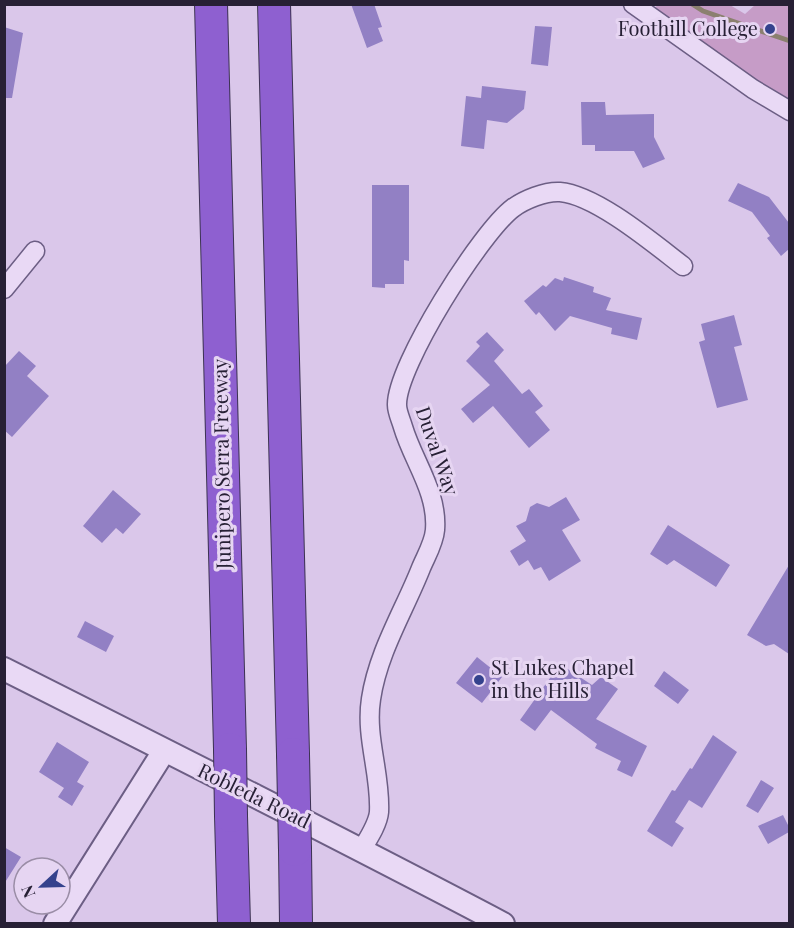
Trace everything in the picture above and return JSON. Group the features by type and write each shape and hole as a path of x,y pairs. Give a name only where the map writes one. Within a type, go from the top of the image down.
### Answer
{"highway":[{"name":"Junipero Serra Freeway","path":"211,4 234,924"},
{"path":"274,4 296,924"}],"street":[{"path":"633,4 753,89 789,111"},
{"name":"Duval Way","path":"362,849 379,814 371,743 370,700 381,657 413,588 435,530 433,499 405,434 397,406 399,386 413,352 455,282 493,228 514,207 537,196 559,192 594,203 683,266"},
{"path":"4,289 35,251"},
{"name":"Robleda Road","path":"4,669 362,849 503,924"},
{"path":"55,924 164,751"}],"shaded area":[{"path":"657,5 730,5 745,14 755,5 789,5 789,99 698,45 655,9"}],"building":[{"path":"351,4 374,4 382,27 378,28 383,41 367,48"},
{"path":"535,26 552,27 548,66 531,64"},
{"path":"4,27 23,33 12,98 4,98"},
{"path":"482,86 526,91 524,109 507,123 487,120 484,149 461,146 466,96 481,98"},
{"path":"581,102 605,102 606,115 654,114 654,137 665,159 643,168 634,151 595,151 595,145 582,145"},
{"path":"738,183 769,197 789,223 789,249 781,256 767,238 770,236 752,212 728,201"},
{"path":"372,185 409,185 409,261 404,260 404,284 385,284 385,288 372,287"},
{"path":"564,277 594,287 593,292 611,298 606,310 642,318 637,340 611,334 612,328 570,316 555,331 539,312 536,315 524,301 543,285 546,287 555,278 563,281"},
{"path":"734,315 742,345 734,347 748,400 717,408 699,342 705,340 701,324"},
{"path":"487,332 504,350 494,361 522,394 529,389 543,406 535,412 550,430 529,448 493,406 473,423 461,409 490,385 466,361 480,346 476,342"},
{"path":"19,351 36,366 27,376 49,396 12,437 4,430 4,367"},
{"path":"113,490 141,514 123,534 116,528 102,543 83,526"},
{"path":"566,497 580,520 562,530 581,561 549,581 541,567 534,570 528,560 519,566 510,551 526,541 516,526 526,521 530,507 537,503 549,507"},
{"path":"668,525 730,565 716,587 674,560 667,565 650,554"},
{"path":"789,565 789,654 774,644 766,646 747,635"},
{"path":"85,621 114,636 106,652 77,637"},
{"name":"St Lukes Chapel in the Hills","path":"477,657 502,677 482,703 456,683"},
{"path":"560,664 592,685 601,677 618,689 596,719 647,746 632,777 617,770 621,761 595,748 597,744 551,710 535,731 520,720"},
{"path":"664,671 689,690 678,704 654,686"},
{"path":"713,735 737,752 702,808 689,800 675,822 684,828 672,847 647,831 672,790 675,791 690,768 692,769"},
{"path":"57,742 89,762 77,782 84,786 72,806 58,797 64,788 39,772"},
{"path":"761,780 774,788 758,813 746,806"},
{"path":"783,815 789,832 768,844 758,826"},
{"path":"4,847 19,856 12,856 12,871 4,884"}],"waterway":[{"path":"692,4 703,11 790,41"}],"place":[{"name":"Foothill College","path":"770,29"},
{"name":"St Lukes Chapel in the Hills","path":"479,680"}]}
